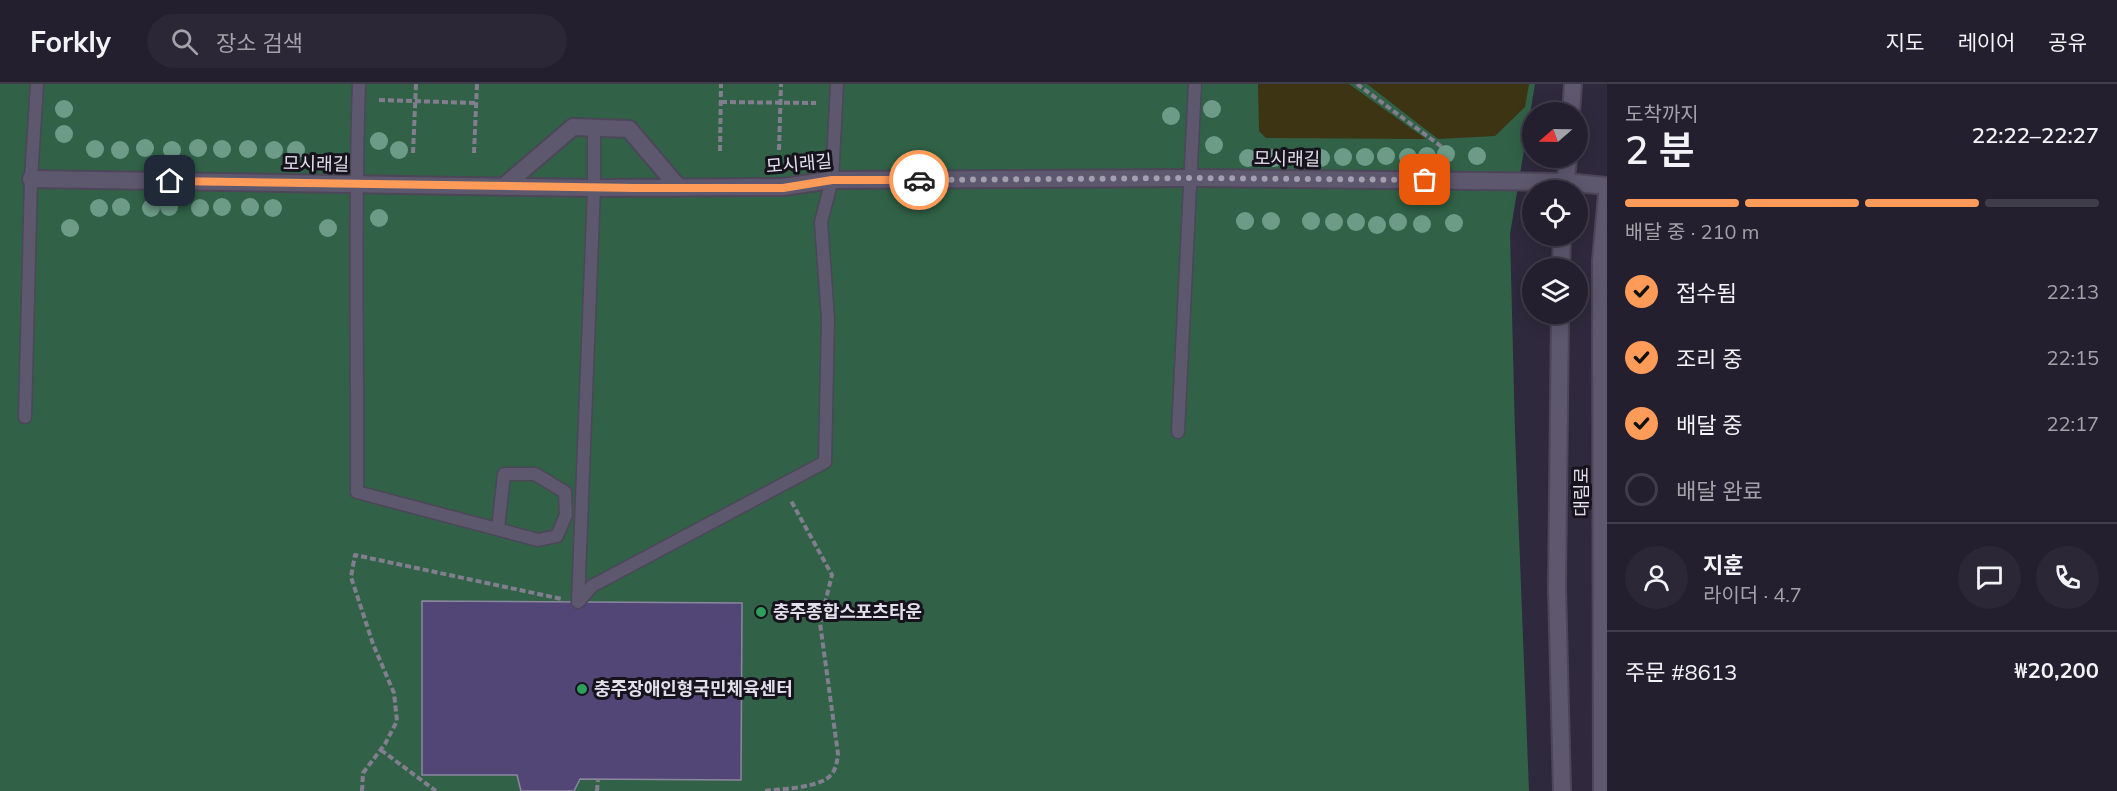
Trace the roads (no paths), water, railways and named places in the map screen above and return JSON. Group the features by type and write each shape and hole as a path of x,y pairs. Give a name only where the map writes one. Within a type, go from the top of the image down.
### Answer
{"street":[{"path":"1572,102 1573,84"},
{"path":"503,186 573,127 594,127 629,129 679,188"},
{"name":"모시래길","path":"31,179 594,188 783,188 832,180 1191,178 1522,185"},
{"name":"모시래길","path":"1588,186 1607,186"},
{"name":"대림로","path":"1602,791 1601,261 1607,194"},
{"name":"대림로","path":"1560,324 1557,587 1562,791"}],"lane":[{"path":"25,417 31,179 37,84"},
{"path":"359,84 355,184 358,324 357,492 498,530 538,540 557,536 566,515 565,492 535,474 504,474 498,530"},
{"path":"594,127 594,188 578,602 592,586 825,462 828,319 821,222 832,180 837,84"},
{"path":"1178,432 1194,84"}],"place":[{"name":"충주종합스포츠타운","path":"761,612"},
{"name":"충주장애인형국민체육센터","path":"582,689"}]}
